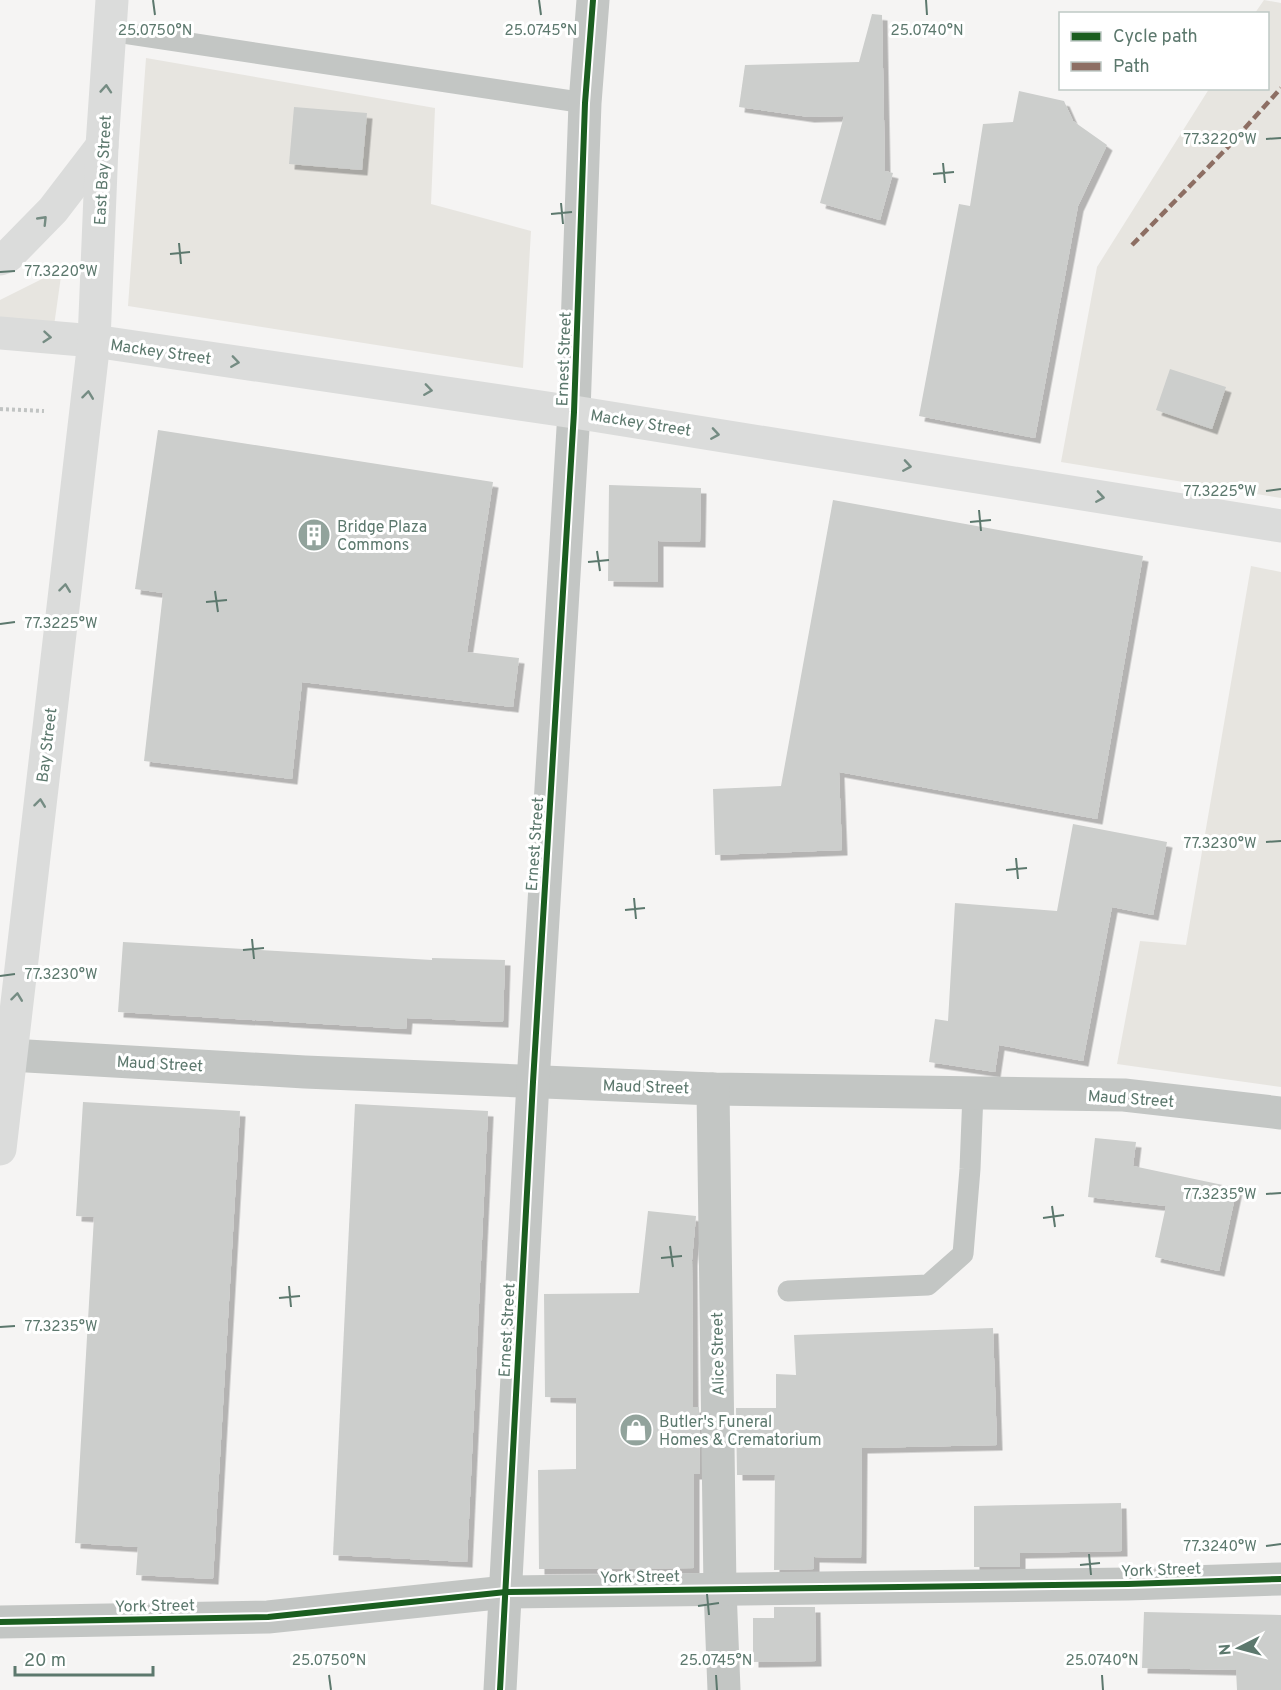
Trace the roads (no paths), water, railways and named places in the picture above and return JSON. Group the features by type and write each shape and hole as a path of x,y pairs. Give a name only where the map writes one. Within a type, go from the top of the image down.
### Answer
{"main road":[{"name":"East Bay Street","path":"94,341 110,16"},
{"path":"0,259 8,256 53,210 102,146"},
{"name":"Mackey Street","path":"0,333 94,341 574,412 1281,526"},
{"name":"Bay Street","path":"0,1149 94,341"}],"street":[{"name":"Ernest Street","path":"500,1690 533,1082 574,412 585,103 593,0"},
{"name":"Maud Street","path":"10,1055 713,1089 1124,1095 1281,1113"},
{"name":"Alice Street","path":"713,1089 720,1588 724,1690"},
{"name":"York Street","path":"0,1622 268,1617 506,1592 1128,1584 1281,1579"}],"lane":[{"path":"110,16 585,103"},
{"path":"788,1291 928,1285 963,1254 970,1169 972,1093"}],"place":[{"name":"Bridge Plaza Commons","path":"314,535"},
{"name":"Butler's Funeral Homes & Crematorium","path":"636,1430"}]}
